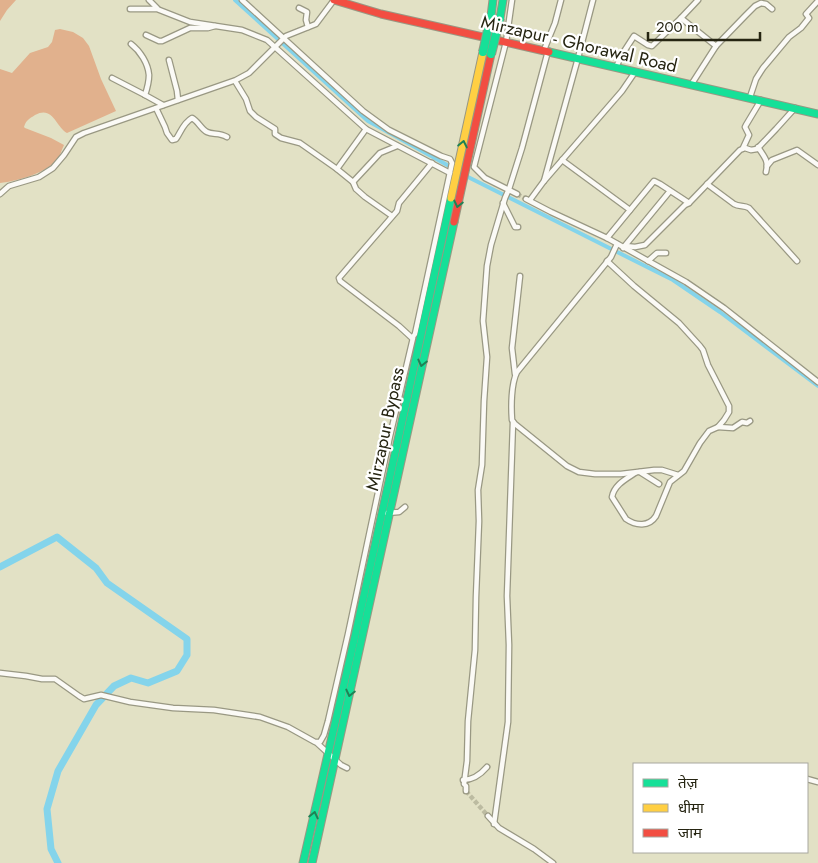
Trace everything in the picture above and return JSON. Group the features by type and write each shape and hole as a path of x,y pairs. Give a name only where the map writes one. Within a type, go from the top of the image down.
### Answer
{"main road":[{"name":"Mirzapur - Ghorawal Road","path":"334,0 381,14 818,114"},
{"name":"Mirzapur Bypass","path":"312,863 493,0"},
{"name":"Mirzapur Bypass","path":"303,863 503,0"}],"street":[{"path":"149,0 157,9"},
{"path":"242,0 280,42 366,129 397,146 451,171"},
{"path":"0,194 9,186 39,176 53,168 64,156 76,137 84,133 235,81 249,73 288,35 316,24 334,0"},
{"path":"512,0 506,42 474,167 506,196 515,227 518,227"},
{"path":"466,791 464,780 476,639 478,490 482,464 487,356 483,309 489,253 532,114 546,51 561,0"},
{"path":"544,181 593,0"},
{"path":"616,67 634,36 652,46 698,0"},
{"path":"750,97 756,79 763,68 789,37 805,24 809,18 806,14 818,1"},
{"path":"691,85 716,46 755,6 764,3 772,9"},
{"path":"299,8 308,12 306,20 308,27"},
{"path":"130,9 157,9 190,22 242,30 267,40 280,42 320,73 362,111 389,130 450,159 452,163 328,721 322,741 317,743"},
{"path":"681,18 716,46"},
{"path":"146,35 159,41 165,41 190,28 216,26"},
{"path":"131,44 140,51 148,71 149,78 146,95"},
{"path":"169,60 178,100"},
{"path":"635,72 622,91 528,200 607,238 616,246 635,247 645,245 689,203 743,148 750,135 746,125 761,100"},
{"path":"112,78 163,105"},
{"path":"235,81 246,99 250,111 275,129 275,134 278,137 300,143 337,169 353,182 356,189 364,197 392,216"},
{"path":"156,108 172,140 177,138 183,126 192,118 207,132 226,136"},
{"path":"743,148 754,150 758,147 795,108"},
{"path":"337,169 366,129"},
{"path":"353,182 380,153 397,146"},
{"path":"758,147 764,154 767,166 766,172"},
{"path":"767,166 772,160 797,150 818,165"},
{"path":"562,160 630,210"},
{"path":"413,338 339,280 341,275 397,211 399,203 432,163"},
{"path":"607,238 654,181 689,203"},
{"path":"707,184 734,204 750,208 797,261"},
{"path":"624,247 670,191"},
{"path":"506,196 517,194"},
{"path":"515,375 611,256 616,246"},
{"path":"624,247 686,282 724,308 818,382"},
{"path":"648,261 657,253 666,253"},
{"path":"607,261 678,323 703,350 708,365 729,406 727,416 718,426 709,431 686,468 672,479 668,485 654,519 648,523 638,524 626,519 612,497 613,492 620,483 638,472"},
{"path":"494,824 508,722 509,645 507,596 514,422 512,410 515,375 512,348 520,276"},
{"path":"718,426 734,428 742,422 747,423 750,421"},
{"path":"514,422 574,470 611,475 662,470 678,476"},
{"path":"638,472 659,484"},
{"path":"385,514 399,512 405,507"},
{"path":"0,673 44,680 55,679 84,699 97,695 173,708 214,710 260,717 288,727 317,743 341,765 347,768"},
{"path":"464,780 470,780 483,772 487,767"},
{"path":"488,816 499,828 553,863"}],"shaded area":[{"path":"0,0 16,0 0,21"},
{"path":"60,29 73,32 83,38 89,46 101,79 116,111 67,133 50,115 41,113 35,115 27,121 24,127 64,145 59,157 48,168 40,172 24,178 0,183 0,69 12,73 30,53 48,47 52,42 55,30"}],"waterway":[{"path":"235,0 368,121 458,171"},
{"path":"464,175 673,280 720,312 818,386"},
{"path":"0,567 57,537 96,568 107,583 187,639 187,655 177,671 148,683 131,678 114,686 96,705 58,771 47,809 51,849 58,863"}],"tunnel":[{"path":"517,194 526,199"},
{"path":"466,791 488,816"}],"traffic: fast":[{"path":"491,16 493,0"},
{"path":"500,18 503,0"},
{"path":"483,52 491,16"},
{"path":"491,54 500,18"},
{"path":"549,52 818,114"},
{"path":"303,863 451,198"},
{"path":"312,863 454,222"}],"traffic: slow":[{"path":"451,198 483,52"}],"traffic: jam":[{"path":"334,0 381,14 549,52"},
{"path":"454,222 491,54"}]}
